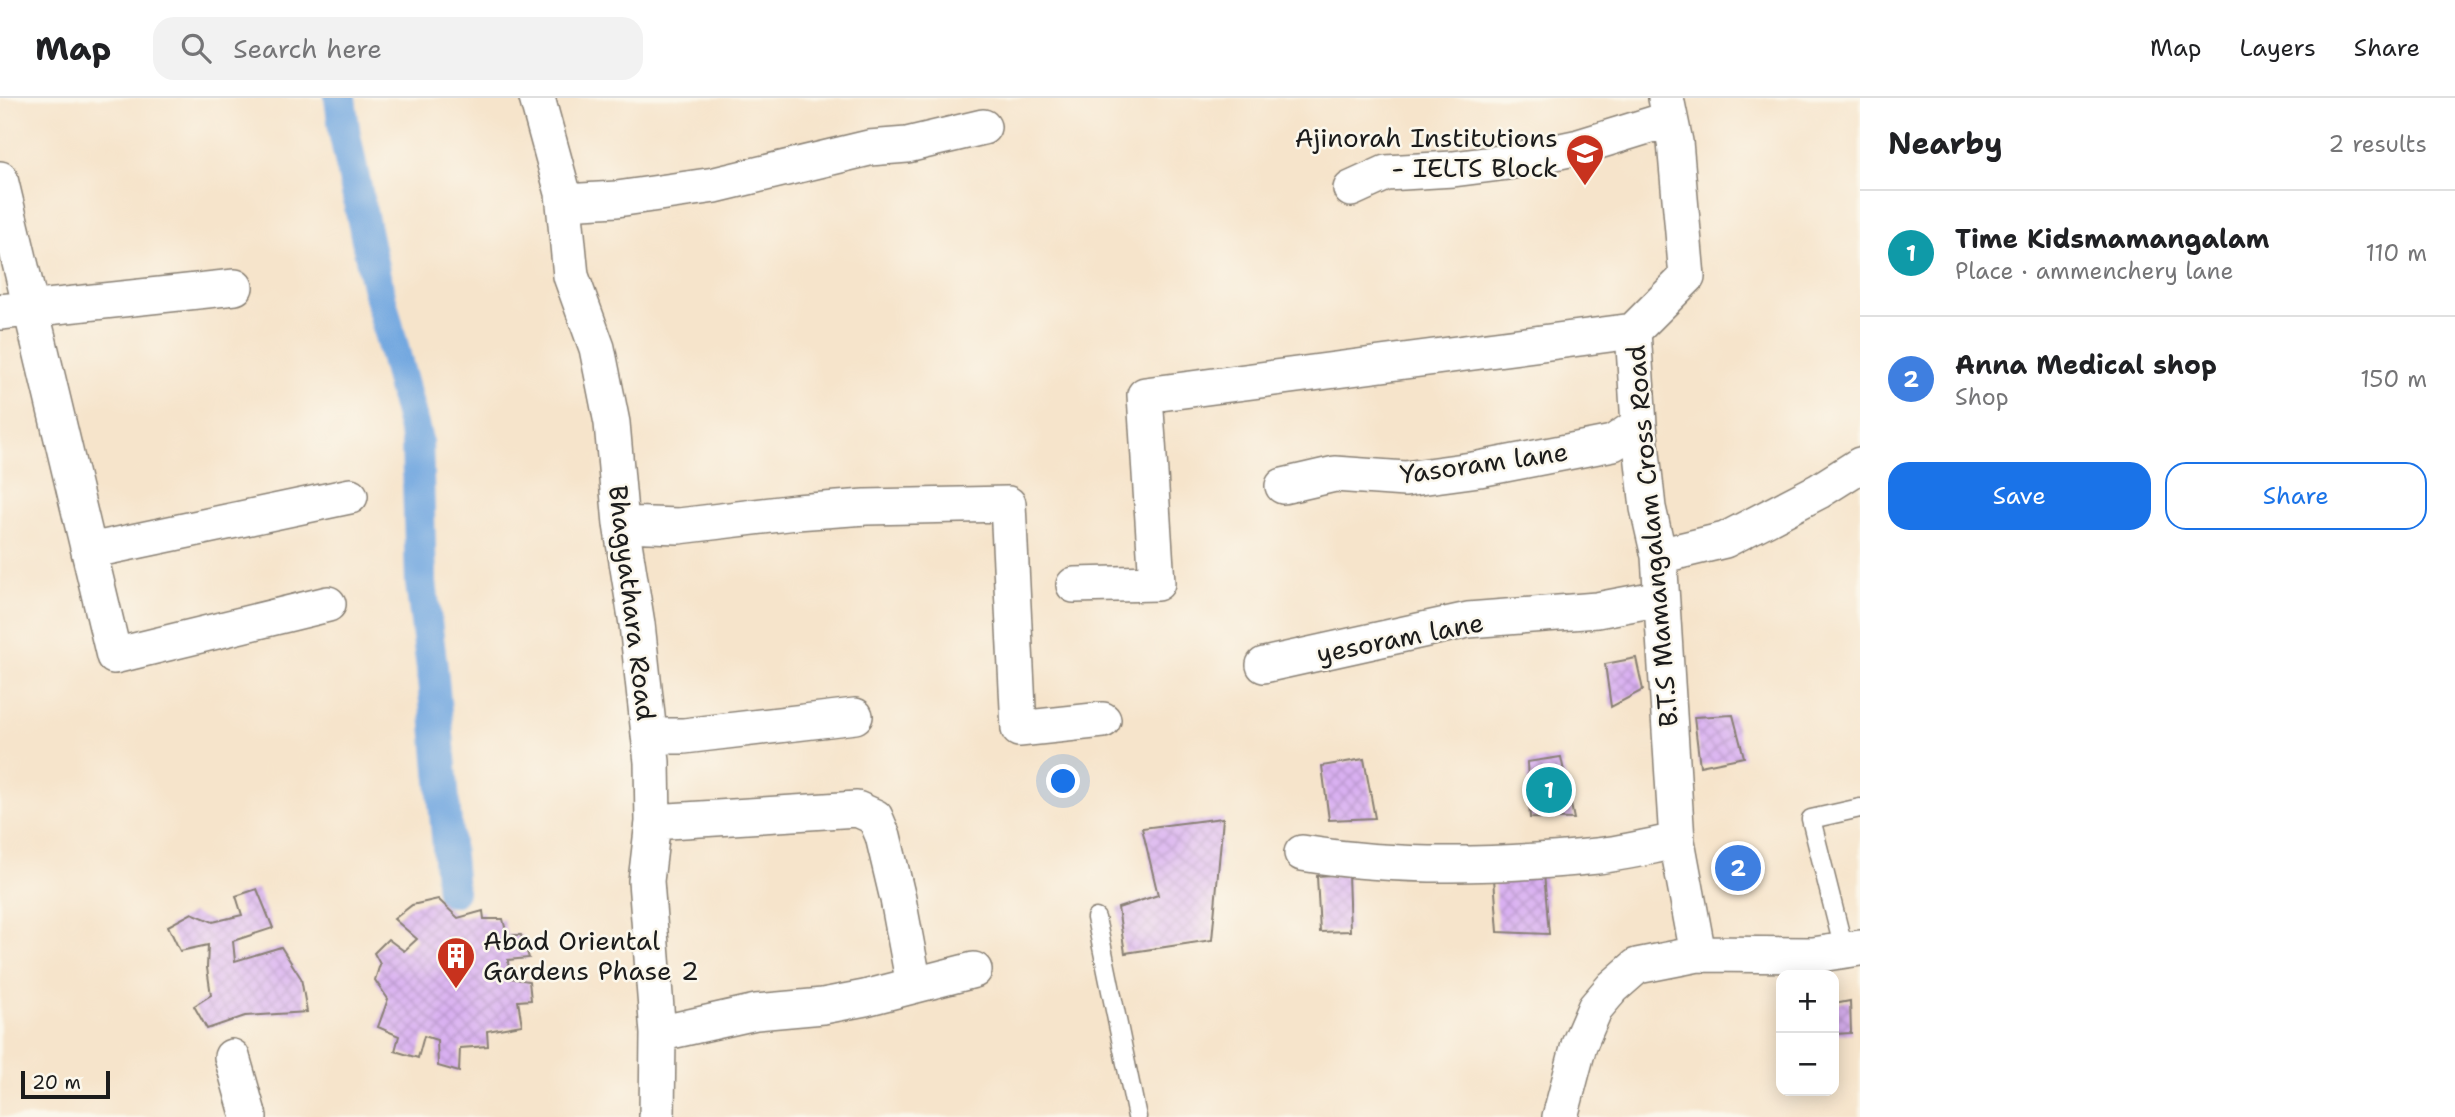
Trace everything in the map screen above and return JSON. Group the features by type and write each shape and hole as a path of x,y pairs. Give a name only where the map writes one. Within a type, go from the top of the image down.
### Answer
{"street":[{"name":"Bhagyathara Road","path":"537,98 564,202 571,276 597,348 612,423 621,524 637,624 652,762 653,822 646,881 659,1034 657,1117"},
{"path":"1350,189 1386,173 1508,162 1579,147 1668,108"},
{"name":"B.T.S Mamangalam Cross Road","path":"1668,108 1675,142 1687,277 1633,331 1648,508 1659,556 1677,841 1698,954"},
{"path":"564,202 617,199 715,185 869,148 907,145 983,127"},
{"path":"0,179 15,310 89,551 114,656 328,604"},
{"path":"15,310 235,287"},
{"path":"1074,584 1157,583 1145,395 1633,331"},
{"name":"Yasoram lane","path":"1283,486 1335,474 1405,478 1479,470 1613,443 1639,425"},
{"path":"1659,556 1725,540 1819,491 1860,465"},
{"path":"89,551 350,496"},
{"path":"621,524 679,526 796,512 866,507 1008,504 1019,729 1103,720"},
{"name":"yesoram lane","path":"1264,664 1468,620 1597,610 1661,598"},
{"path":"649,737 684,736 855,716"},
{"path":"653,822 857,809 874,817 883,836 914,985"},
{"path":"1302,853 1397,863 1478,864 1600,856 1677,841"},
{"path":"1560,1117 1579,1045 1595,1008 1613,987 1637,966 1698,954 1855,953"},
{"path":"659,1034 756,1012 823,1006 865,998 974,970"},
{"path":"232,1057 249,1117"}],"lane":[{"path":"1855,953 1811,819 1860,808"},
{"path":"1096,918 1137,1117"}],"building":[{"path":"1636,658 1643,690 1611,707 1605,664"},
{"path":"1733,715 1744,757 1700,766 1694,717"},
{"path":"1561,757 1574,819 1530,818 1527,762"},
{"path":"1364,759 1375,818 1329,820 1322,766"},
{"path":"1223,818 1212,940 1125,953 1118,908 1158,895 1142,828"},
{"path":"1543,861 1549,934 1498,932 1493,865"},
{"path":"1348,874 1350,931 1320,932 1317,876"},
{"path":"257,889 273,928 233,941 235,961 281,947 301,978 307,1012 245,1016 207,1029 194,1006 211,995 207,968 208,945 180,951 168,926 192,913 213,922 242,915 236,896"},
{"name":"Abad Oriental Gardens Phase 2","path":"438,899 458,918 483,911 484,919 503,919 507,935 521,935 529,958 508,960 509,978 529,981 531,1000 518,1001 522,1025 487,1031 488,1046 460,1048 459,1072 438,1066 437,1040 424,1036 418,1058 395,1051 399,1036 378,1027 388,999 375,980 380,964 374,953 388,939 404,951 417,939 394,919 412,905"},
{"path":"1850,1001 1851,1033 1839,1034 1839,1003"}],"waterway":[{"path":"340,98 345,136 375,277 417,441 421,583 432,668 452,891"}],"place":[{"name":"Ajinorah Institutions - IELTS Block","path":"1585,187"},
{"name":"Time Kidsmamangalam","path":"1549,790"},
{"name":"Anna Medical shop","path":"1738,868"},
{"name":"Abad Oriental Gardens Phase 2","path":"456,990"}]}
